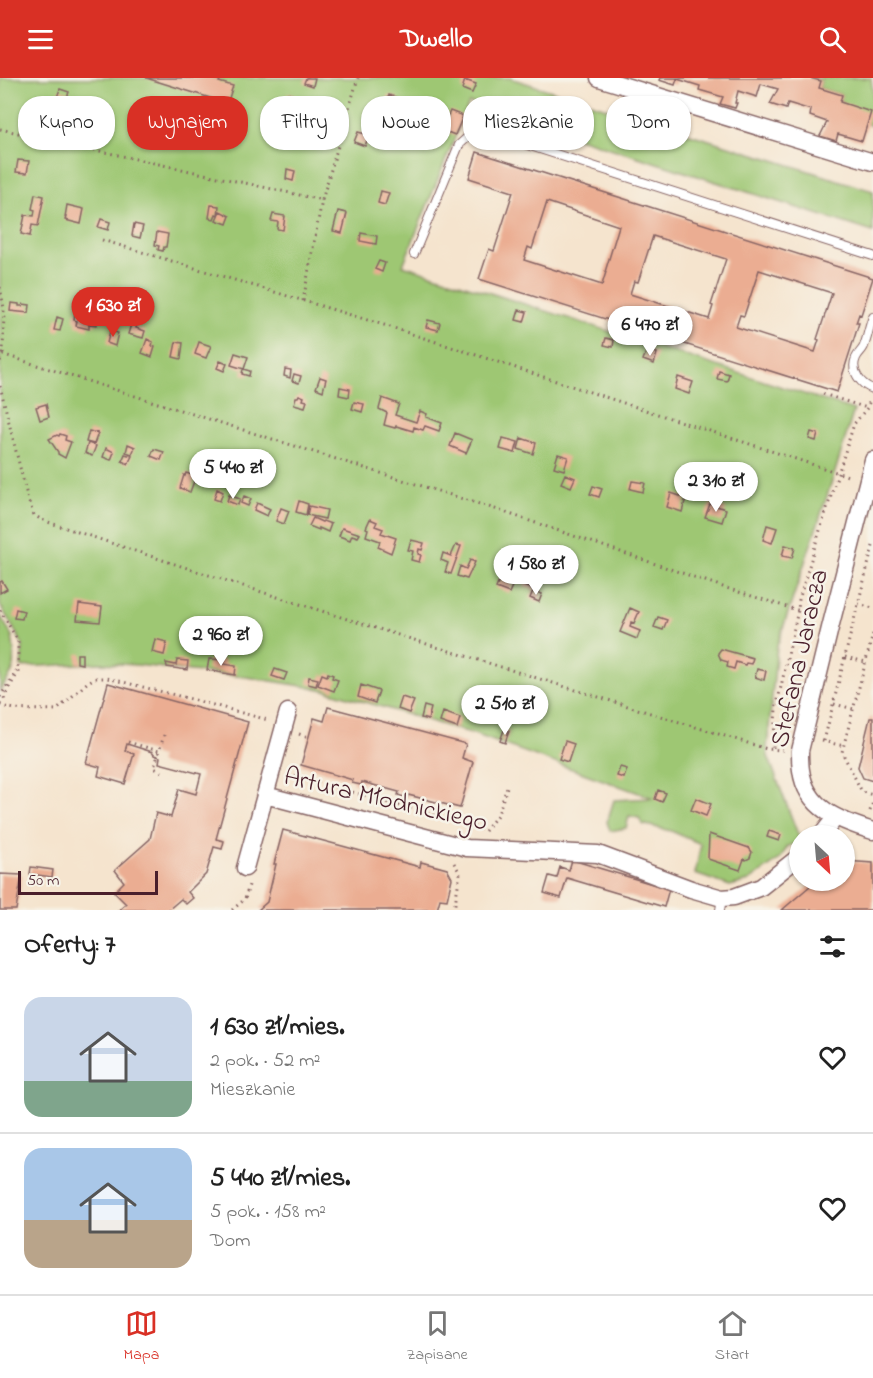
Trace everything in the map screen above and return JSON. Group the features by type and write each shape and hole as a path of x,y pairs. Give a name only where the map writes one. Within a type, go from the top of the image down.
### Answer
{"street":[{"path":"599,78 872,160"},
{"name":"Stefana Jaracza","path":"873,460 868,501 832,620 800,751 801,770 806,787 816,803 835,818 873,831"},
{"name":"Artura Młodnickiego","path":"245,868 272,769 290,724"},
{"name":"Artura Młodnickiego","path":"265,795 467,848 598,854 691,889 721,904 761,887 789,865"},
{"path":"830,825 835,818"}],"lane":[{"path":"414,255 459,145 470,135 484,131 873,256"},
{"path":"873,317 864,347 855,358 854,366 860,381 873,389"}],"path":[{"path":"303,301 322,200 358,78"},
{"path":"0,129 322,200"},
{"path":"102,240 384,325 835,472"},
{"path":"0,287 4,308 3,355 0,361"},
{"path":"3,355 264,435 832,620"},
{"path":"0,386 28,500 34,515 42,520 767,748"},
{"path":"773,748 776,709 799,600 854,424 867,408 873,389"},
{"path":"823,394 867,408"},
{"path":"824,741 873,546"},
{"path":"858,604 873,608"},
{"path":"0,610 18,642 18,673 0,704 3,706 15,710 57,710 88,682 95,678 107,678 290,724 308,737"},
{"path":"873,634 842,752 862,792 873,795"},
{"path":"845,657 866,662"},
{"path":"0,697 18,668"},
{"path":"834,704 854,709"},
{"path":"162,772 154,768 165,732"},
{"path":"803,736 844,746"},
{"path":"128,742 159,750"},
{"path":"272,769 485,831 490,833 491,850"},
{"path":"485,831 498,814 508,784"},
{"path":"449,856 460,873 454,910"},
{"path":"232,910 245,899 252,875 245,868"}],"green space":[{"path":"0,78 510,78 568,96 463,96 463,118 451,147 451,96 361,96 361,150 450,150 403,265 854,410 777,646 767,748 794,825 789,825 789,846 780,859 749,881 730,886 695,874 701,844 671,831 642,824 639,818 629,816 626,828 610,831 607,822 614,800 653,798 474,734 321,689 246,677 137,665 100,663 21,667 23,645 0,605"},
{"path":"810,78 871,78 873,127 840,102 842,95 819,88 821,81"},
{"path":"594,104 606,108 606,147 594,143"},
{"path":"691,134 873,191 873,232 616,150 691,150"},
{"path":"0,615 12,636 14,650 13,671 0,691"}],"building":[{"path":"146,78 212,78 233,86 230,96 204,96"},
{"path":"306,78 315,78 313,86 304,83"},
{"path":"660,78 810,78 821,81 819,88 842,95 840,102 871,112 862,141 838,134 836,141 820,136 827,122 810,116 811,110 788,103 786,109 770,104 778,89 761,84 757,97 738,91 735,108 720,104 723,97 699,90 700,86 677,79 675,85 659,80"},
{"path":"465,80 476,84 472,93 462,89"},
{"path":"60,89 69,92 68,96 57,96"},
{"path":"451,111 463,116 455,135 451,133"},
{"path":"358,132 361,133 361,145 354,142"},
{"path":"477,152 873,278 861,315 859,314 856,323 859,323 837,392 479,279 489,249 494,251 513,192 469,178","holes":["547,202 619,226 602,285 524,260 528,247 532,249","653,236 726,259 711,305 713,306 709,319 630,294 634,281 638,282","759,270 832,293 815,352 736,327 740,315 744,316"]},
{"path":"18,160 29,161 27,173 16,172"},
{"path":"287,169 295,171 293,181 286,179"},
{"path":"381,191 389,193 385,205 378,203"},
{"path":"35,194 44,196 38,226 32,225 30,236 21,234 25,215 34,216 35,210 32,209"},
{"path":"67,205 84,209 81,224 65,220"},
{"path":"211,205 219,206 218,215 216,214 214,219 209,218"},
{"path":"220,211 230,216 227,224 216,220"},
{"path":"338,211 347,213 342,233 333,231"},
{"path":"273,214 285,216 283,230 277,229 278,222 271,221"},
{"path":"101,219 110,222 108,230 98,227"},
{"path":"134,224 143,226 140,238 132,236"},
{"path":"157,232 168,234 163,251 158,250 159,246 155,245"},
{"path":"361,233 377,236 376,244 360,241"},
{"path":"379,261 385,263 382,272 375,269"},
{"path":"11,303 19,304 19,306 30,305 29,313 10,311"},
{"path":"519,310 527,312 524,322 516,320"},
{"path":"75,311 98,315 96,325 89,324 89,329 76,326"},
{"path":"57,317 63,319 60,331 54,330"},
{"path":"428,320 440,323 438,330 426,327"},
{"path":"132,321 137,322 136,328 145,331 143,338 128,334"},
{"path":"110,331 118,333 115,346 107,343"},
{"path":"606,338 614,340 613,347 604,345"},
{"path":"147,339 153,342 152,346 155,347 152,357 142,353"},
{"path":"176,342 183,343 181,359 173,357"},
{"path":"199,342 211,346 206,358 195,354"},
{"path":"647,350 657,353 654,364 643,360"},
{"path":"235,353 248,357 244,369 231,365"},
{"path":"220,361 227,364 224,371 217,368"},
{"path":"243,369 250,371 249,376 242,374"},
{"path":"285,369 291,370 290,378 284,376"},
{"path":"719,371 729,374 727,381 717,379"},
{"path":"294,374 301,376 299,383 292,381"},
{"path":"320,377 326,379 323,391 316,388"},
{"path":"678,377 693,382 689,394 675,389"},
{"path":"340,387 350,389 349,397 339,395"},
{"path":"299,395 307,401 305,407 294,404"},
{"path":"382,398 399,404 395,415 416,422 420,411 427,414 426,417 442,423 439,431 425,426 423,430 414,427 413,431 384,425 387,413 379,409"},
{"path":"354,402 364,404 362,412 352,409"},
{"path":"46,404 49,417 40,420 36,407"},
{"path":"89,431 98,433 94,444 86,442"},
{"path":"811,432 818,434 816,441 809,439"},
{"path":"455,433 472,440 466,453 450,446"},
{"path":"60,434 66,436 65,440 71,442 65,458 58,454 49,439"},
{"path":"503,438 518,442 515,453 500,449"},
{"path":"521,438 536,443 533,454 518,449"},
{"path":"88,443 96,446 92,456 85,453"},
{"path":"128,444 135,447 132,454 126,452"},
{"path":"106,448 114,452 111,460 103,457"},
{"path":"154,449 164,452 161,460 151,456"},
{"path":"125,454 132,456 128,464 122,461"},
{"path":"558,454 568,457 564,470 554,467"},
{"path":"186,473 196,476 190,492 180,488"},
{"path":"223,473 233,477 229,485 220,481"},
{"path":"565,474 575,478 571,487 561,483"},
{"path":"632,481 645,483 643,492 630,489"},
{"path":"593,486 602,489 599,497 590,494"},
{"path":"217,489 223,492 220,501 214,499"},
{"path":"671,493 686,498 682,512 667,507"},
{"path":"229,495 240,499 238,505 227,501"},
{"path":"244,496 251,499 248,506 241,503"},
{"path":"299,501 308,504 306,515 296,512"},
{"path":"257,503 270,509 267,516 254,510"},
{"path":"710,504 726,509 722,522 705,517"},
{"path":"309,506 327,510 325,519 307,515"},
{"path":"281,508 289,511 284,524 276,521"},
{"path":"313,518 331,524 328,532 309,526"},
{"path":"370,519 377,522 375,526 383,529 381,533 396,538 391,553 378,547 380,541 366,536 368,529 366,528"},
{"path":"767,525 777,528 772,543 763,540"},
{"path":"342,528 360,534 358,537 352,535 350,540 339,536"},
{"path":"411,540 424,543 422,550 419,549 418,554 421,555 419,562 411,560 413,551 408,550"},
{"path":"456,545 461,546 451,574 445,572 448,563 441,560 443,553 451,556"},
{"path":"785,545 795,548 792,558 782,556"},
{"path":"470,560 475,562 467,579 457,576 460,566 466,569"},
{"path":"500,579 513,584 509,593 496,588"},
{"path":"526,580 537,586 536,591 524,586"},
{"path":"2,581 7,589 0,593 0,582"},
{"path":"533,591 542,594 539,602 530,598"},
{"path":"79,604 102,607 100,622 77,620"},
{"path":"630,608 639,612 630,627 640,631 637,639 620,632"},
{"path":"16,609 24,611 22,619 14,618"},
{"path":"658,617 667,620 663,630 654,627"},
{"path":"155,639 167,642 164,655 152,652"},
{"path":"721,649 753,658 751,664 736,662 734,669 727,667 728,662 721,660 718,653"},
{"path":"77,654 82,654 82,664 77,663"},
{"path":"209,659 225,660 224,664 236,666 235,675 207,670"},
{"path":"177,660 188,661 187,670 167,667 166,663 176,665"},
{"path":"275,669 287,673 284,680 272,676"},
{"path":"757,669 766,671 764,680 755,677"},
{"path":"328,673 333,675 332,678 338,680 334,691 318,685 322,674 327,676"},
{"path":"309,677 318,679 316,686 308,684"},
{"path":"108,683 248,722 216,839 224,841 222,849 214,847 206,874 188,892 193,898 186,904 181,899 168,910 119,910 126,904 114,892 124,882 115,870 150,839 156,813 171,817 179,789 196,794 201,774 159,763 160,757 152,752 127,744 125,751 134,754 125,784 98,776 100,767 86,763"},
{"path":"361,685 379,691 375,703 358,697"},
{"path":"402,697 414,701 409,713 398,709"},
{"path":"424,706 431,708 428,720 421,718"},
{"path":"328,707 466,744 462,758 473,762 460,808 408,795 407,798 398,795 399,792 362,782 361,785 352,783 353,780 301,765 314,718 324,721"},
{"path":"443,712 460,718 457,728 440,722"},
{"path":"870,718 873,718 873,781 863,778 858,767"},
{"path":"504,730 509,731 505,743 500,741"},
{"path":"565,741 574,744 568,762 559,759"},
{"path":"620,767 627,769 624,778 617,776"},
{"path":"658,790 666,793 662,802 655,799"},
{"path":"696,798 711,804 706,816 691,810"},
{"path":"283,830 420,867 421,862 447,869 452,878 447,900 440,899 437,910 258,910 267,902"},
{"path":"769,831 781,835 779,841 767,837"},
{"path":"709,834 749,848 752,852 750,858 744,859 740,870 708,859"},
{"path":"572,860 669,889 664,907 567,878 561,898 544,893 549,876 557,878 560,867 569,870"},
{"path":"855,862 873,863 873,910 782,910 804,891 855,891"},
{"path":"31,867 53,870 52,877 30,874"},
{"path":"0,874 22,875 16,910 0,910"}]}
